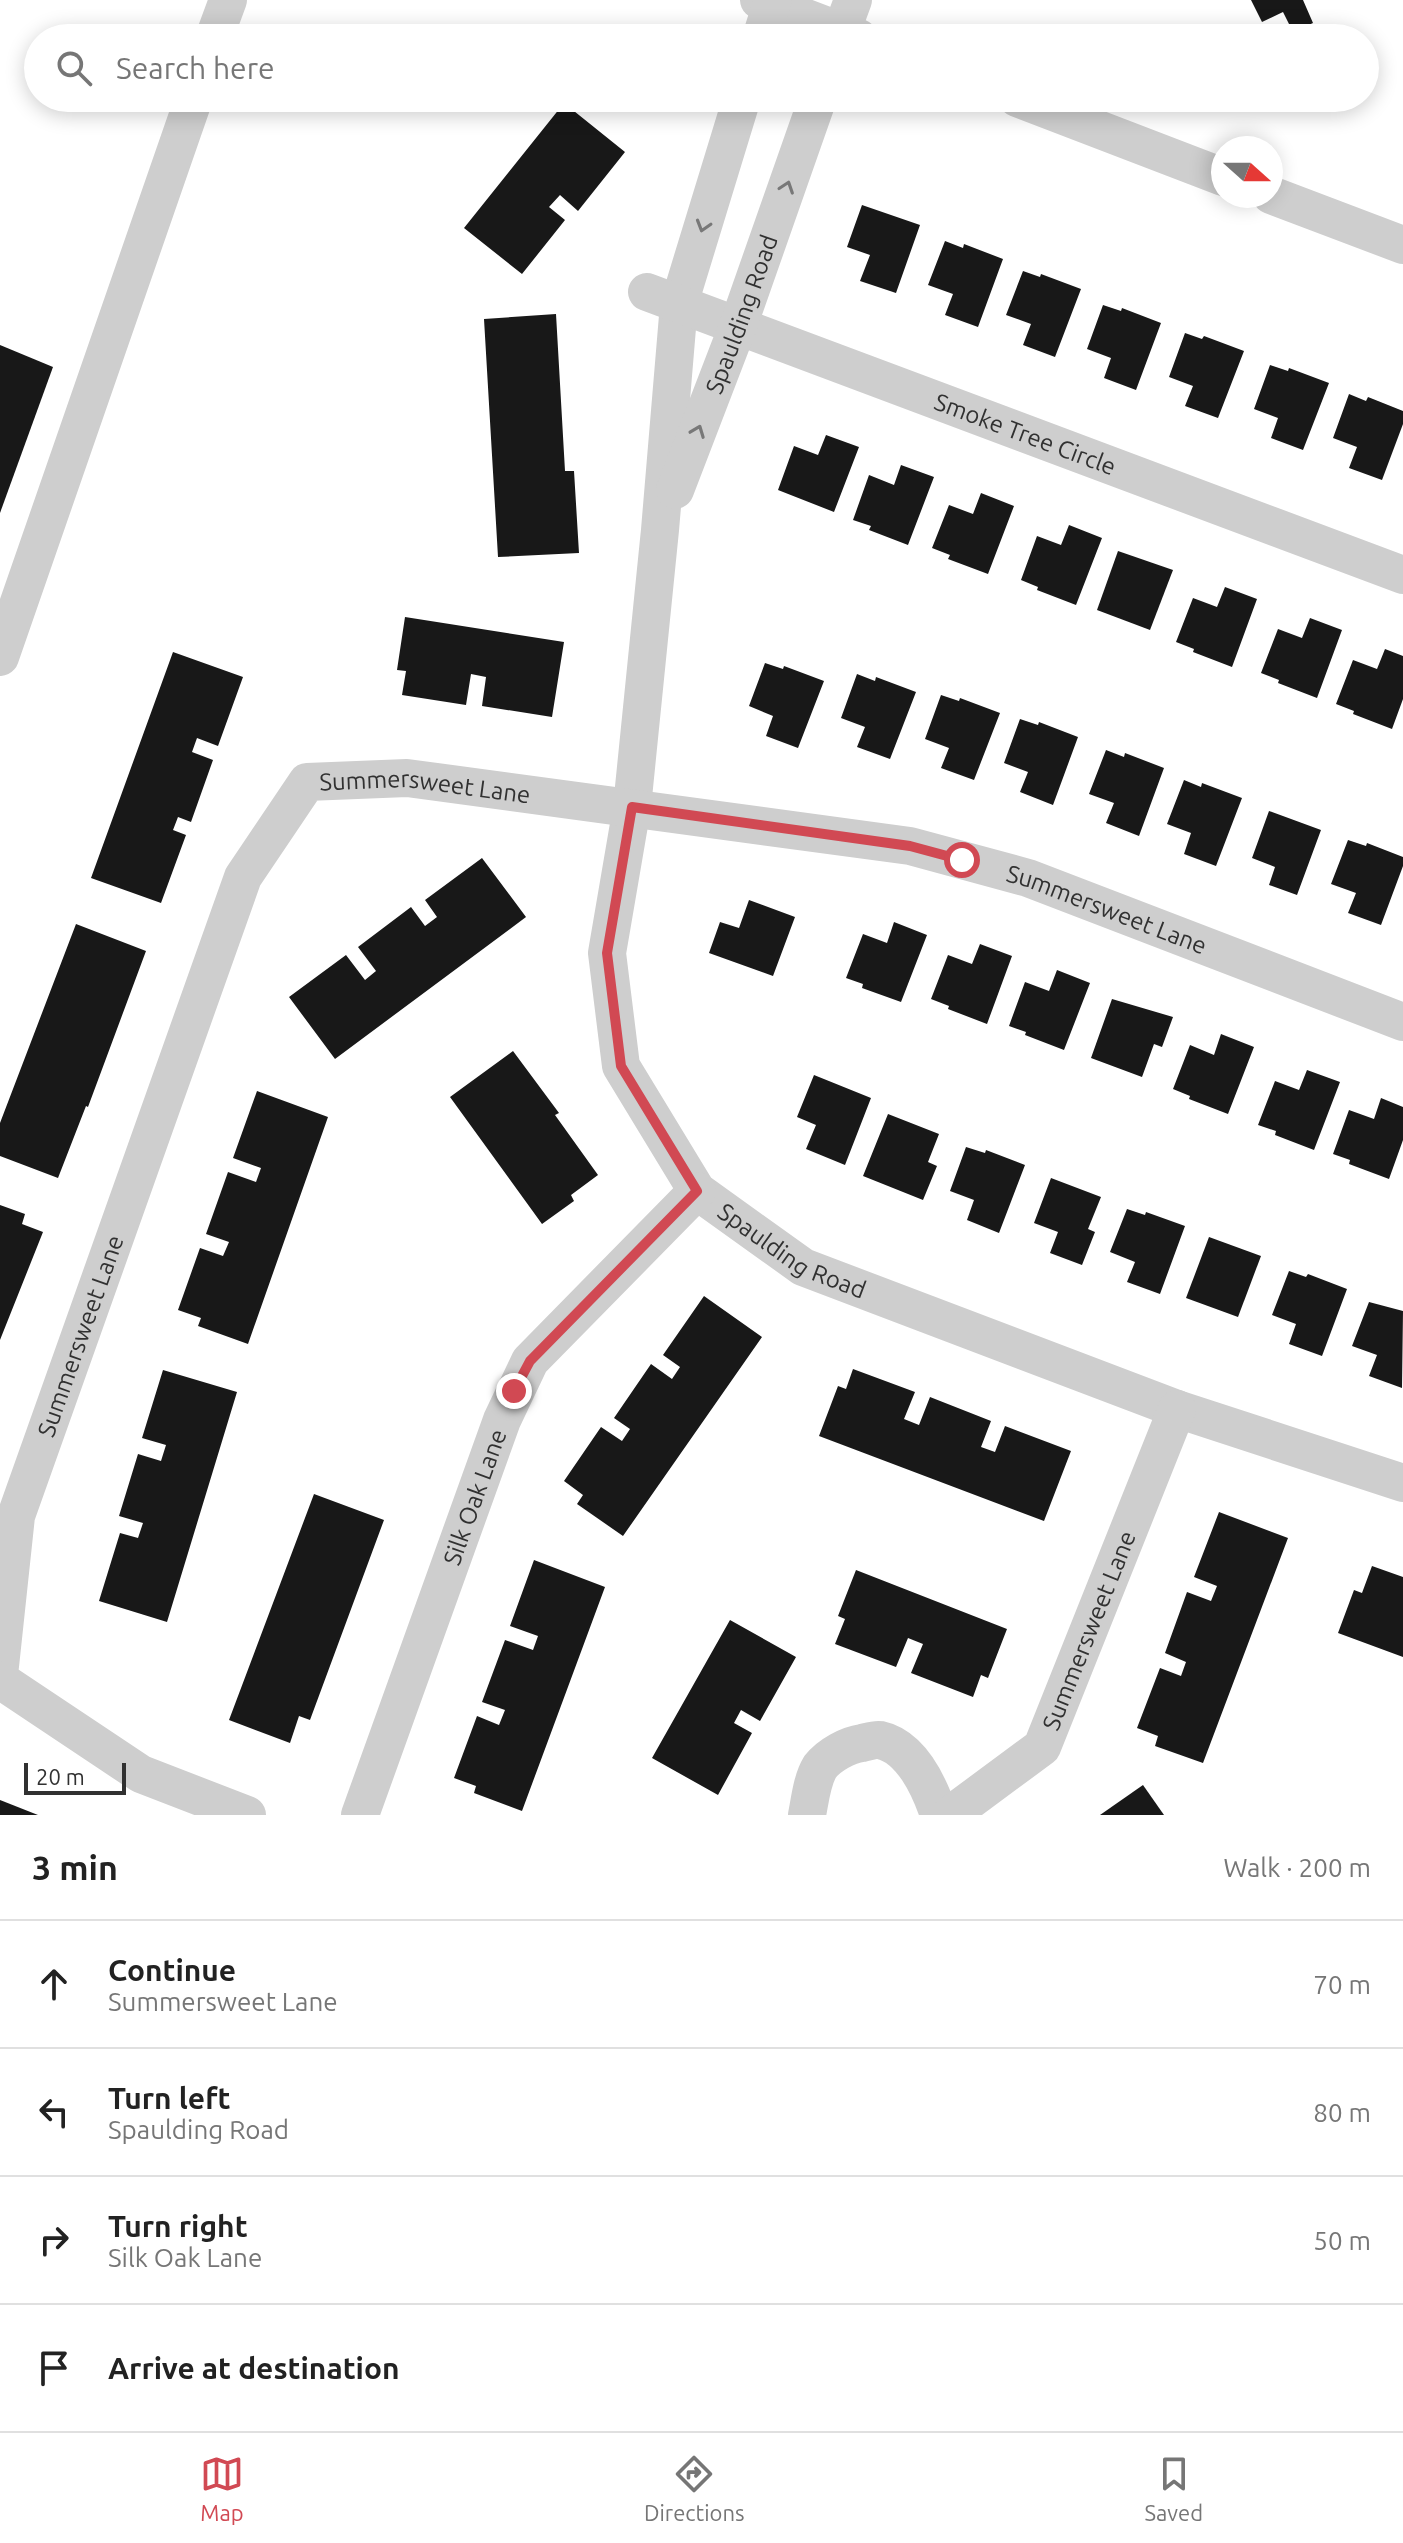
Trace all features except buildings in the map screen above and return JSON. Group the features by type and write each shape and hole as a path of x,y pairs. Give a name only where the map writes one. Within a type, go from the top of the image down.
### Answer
{"street":[{"path":"219,24 228,0"},
{"path":"766,11 833,24"},
{"path":"2,646 189,112"},
{"name":"Spaulding Road","path":"736,112 663,298 660,530 632,807 607,953 621,1066 697,1191 803,1267 1177,1409 1403,1483"},
{"name":"Spaulding Road","path":"660,530 738,326 813,112"},
{"path":"1054,112 1211,172"},
{"path":"1283,200 1403,245"},
{"name":"Smoke Tree Circle","path":"663,298 1403,575"},
{"name":"Summersweet Lane","path":"0,1666 16,1516 243,877 307,782 407,778 910,846 1028,878 1403,1022"},
{"name":"Silk Oak Lane","path":"360,1815 502,1420 530,1361 697,1191"},
{"name":"Summersweet Lane","path":"950,1815 1042,1747 1177,1409"},
{"path":"0,1680 141,1774 247,1815"},
{"path":"807,1815 821,1767 849,1745 879,1740 899,1749 913,1764 931,1789 939,1815"}],"route":[{"path":"514,1391 530,1361 697,1191 621,1066 607,953 632,807 910,846 962,860"}]}
